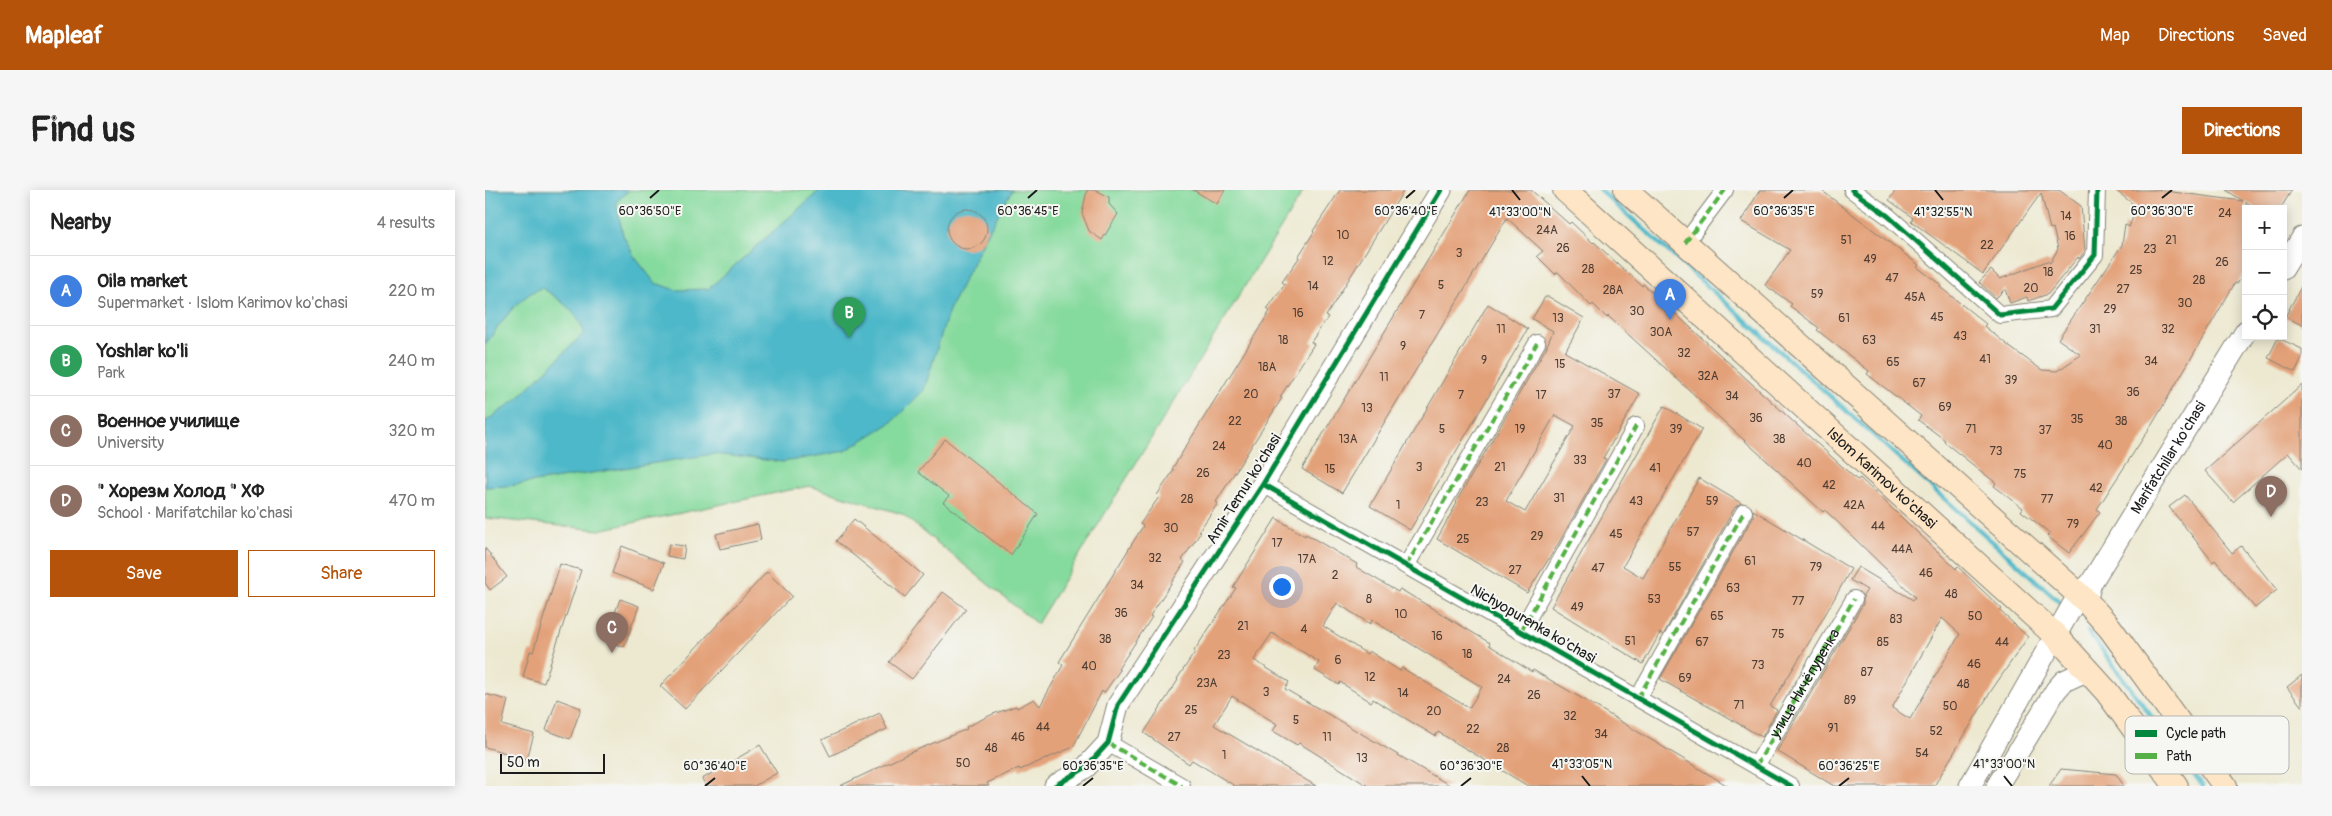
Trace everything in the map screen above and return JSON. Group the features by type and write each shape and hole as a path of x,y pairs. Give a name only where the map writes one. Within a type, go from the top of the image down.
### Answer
{"main road":[{"name":"Islom Karimov ko'chasi","path":"1565,190 2056,636 2107,692 2125,717"},
{"path":"1625,190 2085,592 2174,716"},
{"name":"Islom Karimov ko'chasi","path":"2167,774 2176,786"},
{"path":"2216,774 2225,786"}],"street":[{"name":"Amir Temur ko'chasi","path":"1055,786 1086,768 1108,743 1118,705 1263,484 1441,190"},
{"path":"1685,243 1725,190"},
{"path":"1852,190 1888,216 2000,315 2051,309 2095,255 2097,190"},
{"path":"2287,262 2302,238"},
{"name":"Marifatchilar ko'chasi","path":"1970,786 2056,636 2242,337"},
{"path":"1406,566 1537,343"},
{"name":"Nichyopurenka ko'chasi","path":"1521,631 1636,426"},
{"name":"Nichyopurenka ko'chasi","path":"1263,484 1791,786"},
{"path":"1638,698 1744,512"},
{"name":"улица Ничёпуренка","path":"1756,766 1854,599"},
{"path":"1997,786 2056,690 2064,681 2088,670"},
{"path":"1108,743 1182,786"}],"green space":[{"path":"485,190 1304,190 1037,624 902,514 809,486 599,530 485,518"}],"water":[{"path":"485,190 629,190 616,202 623,235 634,256 655,283 677,290 708,289 820,190 1012,190 985,238 949,310 924,390 892,422 845,451 783,462 713,454 509,486 485,487 485,422 518,398 584,333 582,326 573,313 542,288 525,297 517,304 485,345"}],"building":[{"path":"1087,190 1096,190 1109,197 1109,204 1118,214 1102,240 1089,231 1082,213"},
{"path":"1193,190 1225,190 1217,204"},
{"path":"1340,190 1404,190 1326,316 1328,317 1311,342 1314,344 1280,397 1282,398 1216,502 1218,503 1182,560 1185,562 1150,616 1152,617 1118,669 1120,670 1104,693 1102,691 1073,747 1020,770 1019,768 987,783 989,786 840,786 907,754 967,729 966,727 993,714 1016,706 1017,708 1034,699 1040,706 1063,665 1059,662 1143,526 1140,524 1159,497 1157,495 1174,470 1172,469 1270,311 1267,309 1285,284 1282,282 1299,258 1313,231"},
{"path":"1470,190 1531,190 1569,224 1571,222 1642,286 1643,284 1857,480 1860,478 1956,569 1958,567 2028,637 1991,691 1934,786 1834,786 1777,751 1863,604 1863,596 1867,590 1850,580 1858,567 1913,600 1915,597 1825,510 1823,512 1608,316 1607,318 1593,304 1591,306 1558,272 1555,274 1537,256 1543,251 1507,218 1342,493 1302,469","holes":["1942,618 1960,634 1910,719 1892,708"]},
{"path":"1760,190 1821,190 1919,265 1917,267 1941,285 1940,287 1986,324 1984,326 2011,348 2042,370 2057,371 2081,355 2058,339 2122,245 2125,224 2129,227 2137,207 2115,190 2157,190 2243,201 2226,190 2292,190 2283,205 2251,205 2246,202 2246,205 2242,205 2242,276 2237,284 2235,283 2153,423 2097,509 2100,512 2069,553 2047,536 2050,533 2021,511 2023,508 1994,486 1996,483 1918,420 1921,416 1867,374 1869,371 1817,330 1819,328 1790,306 1792,304 1765,285 1790,250 1741,221"},
{"path":"1896,190 2059,190 2081,206 2085,251 2048,294 2028,301 2027,297 2010,303 2005,289 1996,298 1979,282 1991,270 2000,279 2047,261 2050,263 2058,249 2053,228 2050,229 2041,193 1983,274 1911,221 1913,218 1889,200"},
{"path":"971,209 978,212 984,218 987,229 986,237 978,246 971,249 963,249 956,246 948,237 947,225 950,218 959,210"},
{"path":"2302,285 2302,325 2287,318 2287,313"},
{"path":"1545,297 1549,297 1584,318 1565,352 1640,394 1603,458 1606,459 1557,546 1527,593 1437,539 1456,502 1546,348 1553,331 1532,319","holes":["1555,415 1575,426 1525,512 1506,501"]},
{"path":"1488,304 1528,329 1410,530 1370,506"},
{"path":"2277,340 2282,340 2302,349 2302,358 2295,372 2268,358"},
{"path":"2302,385 2302,469 2288,453 2233,502 2205,471"},
{"path":"1664,406 1702,429 1623,566 1643,578 1699,478 1741,503 1735,507 1663,635 1660,633 1643,664 1551,607"},
{"path":"945,439 1038,514 1011,555 943,502 949,496 918,472"},
{"path":"2185,495 2232,553 2241,546 2277,590 2255,608 2215,560 2213,562 2169,507"},
{"path":"1753,510 1851,569 1770,706 1777,710 1762,737 1660,679 1753,517"},
{"path":"1276,518 1357,564 1356,567 1398,592 1400,589 1490,643 1489,645 1532,672 1533,670 1728,786 1528,786 1438,732 1435,736 1373,699 1371,702 1340,682 1339,685 1315,670 1319,662 1272,633 1254,660 1289,682 1285,689 1451,786 1368,786 1299,743 1297,745 1273,731 1277,724 1232,696 1214,725 1316,786 1235,786 1192,760 1189,764 1144,733 1194,651 1236,588 1233,587","holes":["1337,603 1370,624 1372,620 1482,687 1469,708 1402,668 1400,671 1369,651 1367,654 1323,626"]},
{"path":"854,519 923,575 905,597 836,541"},
{"path":"758,524 761,540 720,549 716,534"},
{"path":"669,544 685,546 683,559 667,556"},
{"path":"622,546 664,563 654,589 612,573"},
{"path":"485,548 507,577 490,590 485,583"},
{"path":"560,564 581,570 544,683 523,677 530,651 533,652"},
{"path":"767,572 792,596 685,709 660,686"},
{"path":"943,592 966,609 912,679 889,662"},
{"path":"620,599 639,606 624,647 605,640"},
{"path":"2302,675 2302,707 2287,687"},
{"path":"485,694 508,700 502,725 534,734 527,759 485,747"},
{"path":"557,699 581,708 570,739 546,730"},
{"path":"880,713 887,729 830,756 822,740"},
{"path":"760,745 777,773 754,786 706,786 702,779"},
{"path":"2061,769 2116,774 2124,786 2049,786"}],"waterway":[{"path":"1600,190 2062,604"},
{"path":"2088,631 2151,716"},
{"path":"2194,774 2203,786"}],"marked path":[{"path":"1685,243 1725,190"},
{"path":"1406,566 1537,343"},
{"path":"1521,631 1636,426"},
{"path":"1638,698 1744,512"},
{"path":"1756,766 1854,599"},
{"path":"1108,743 1182,786"}],"cycle path":[{"path":"1055,786 1086,767 1108,743 1118,705 1263,484 1441,190"},
{"path":"1852,190 1888,216 2000,315 2051,309 2095,255 2097,190"},
{"path":"1263,484 1791,786"}],"place":[{"name":"Oila market","path":"1670,320"},
{"name":"Yoshlar ko'li","path":"849,338"},
{"name":"\" Хорезм Холод \" ХФ","path":"2271,517"},
{"name":"Военное училище","path":"612,653"}]}
